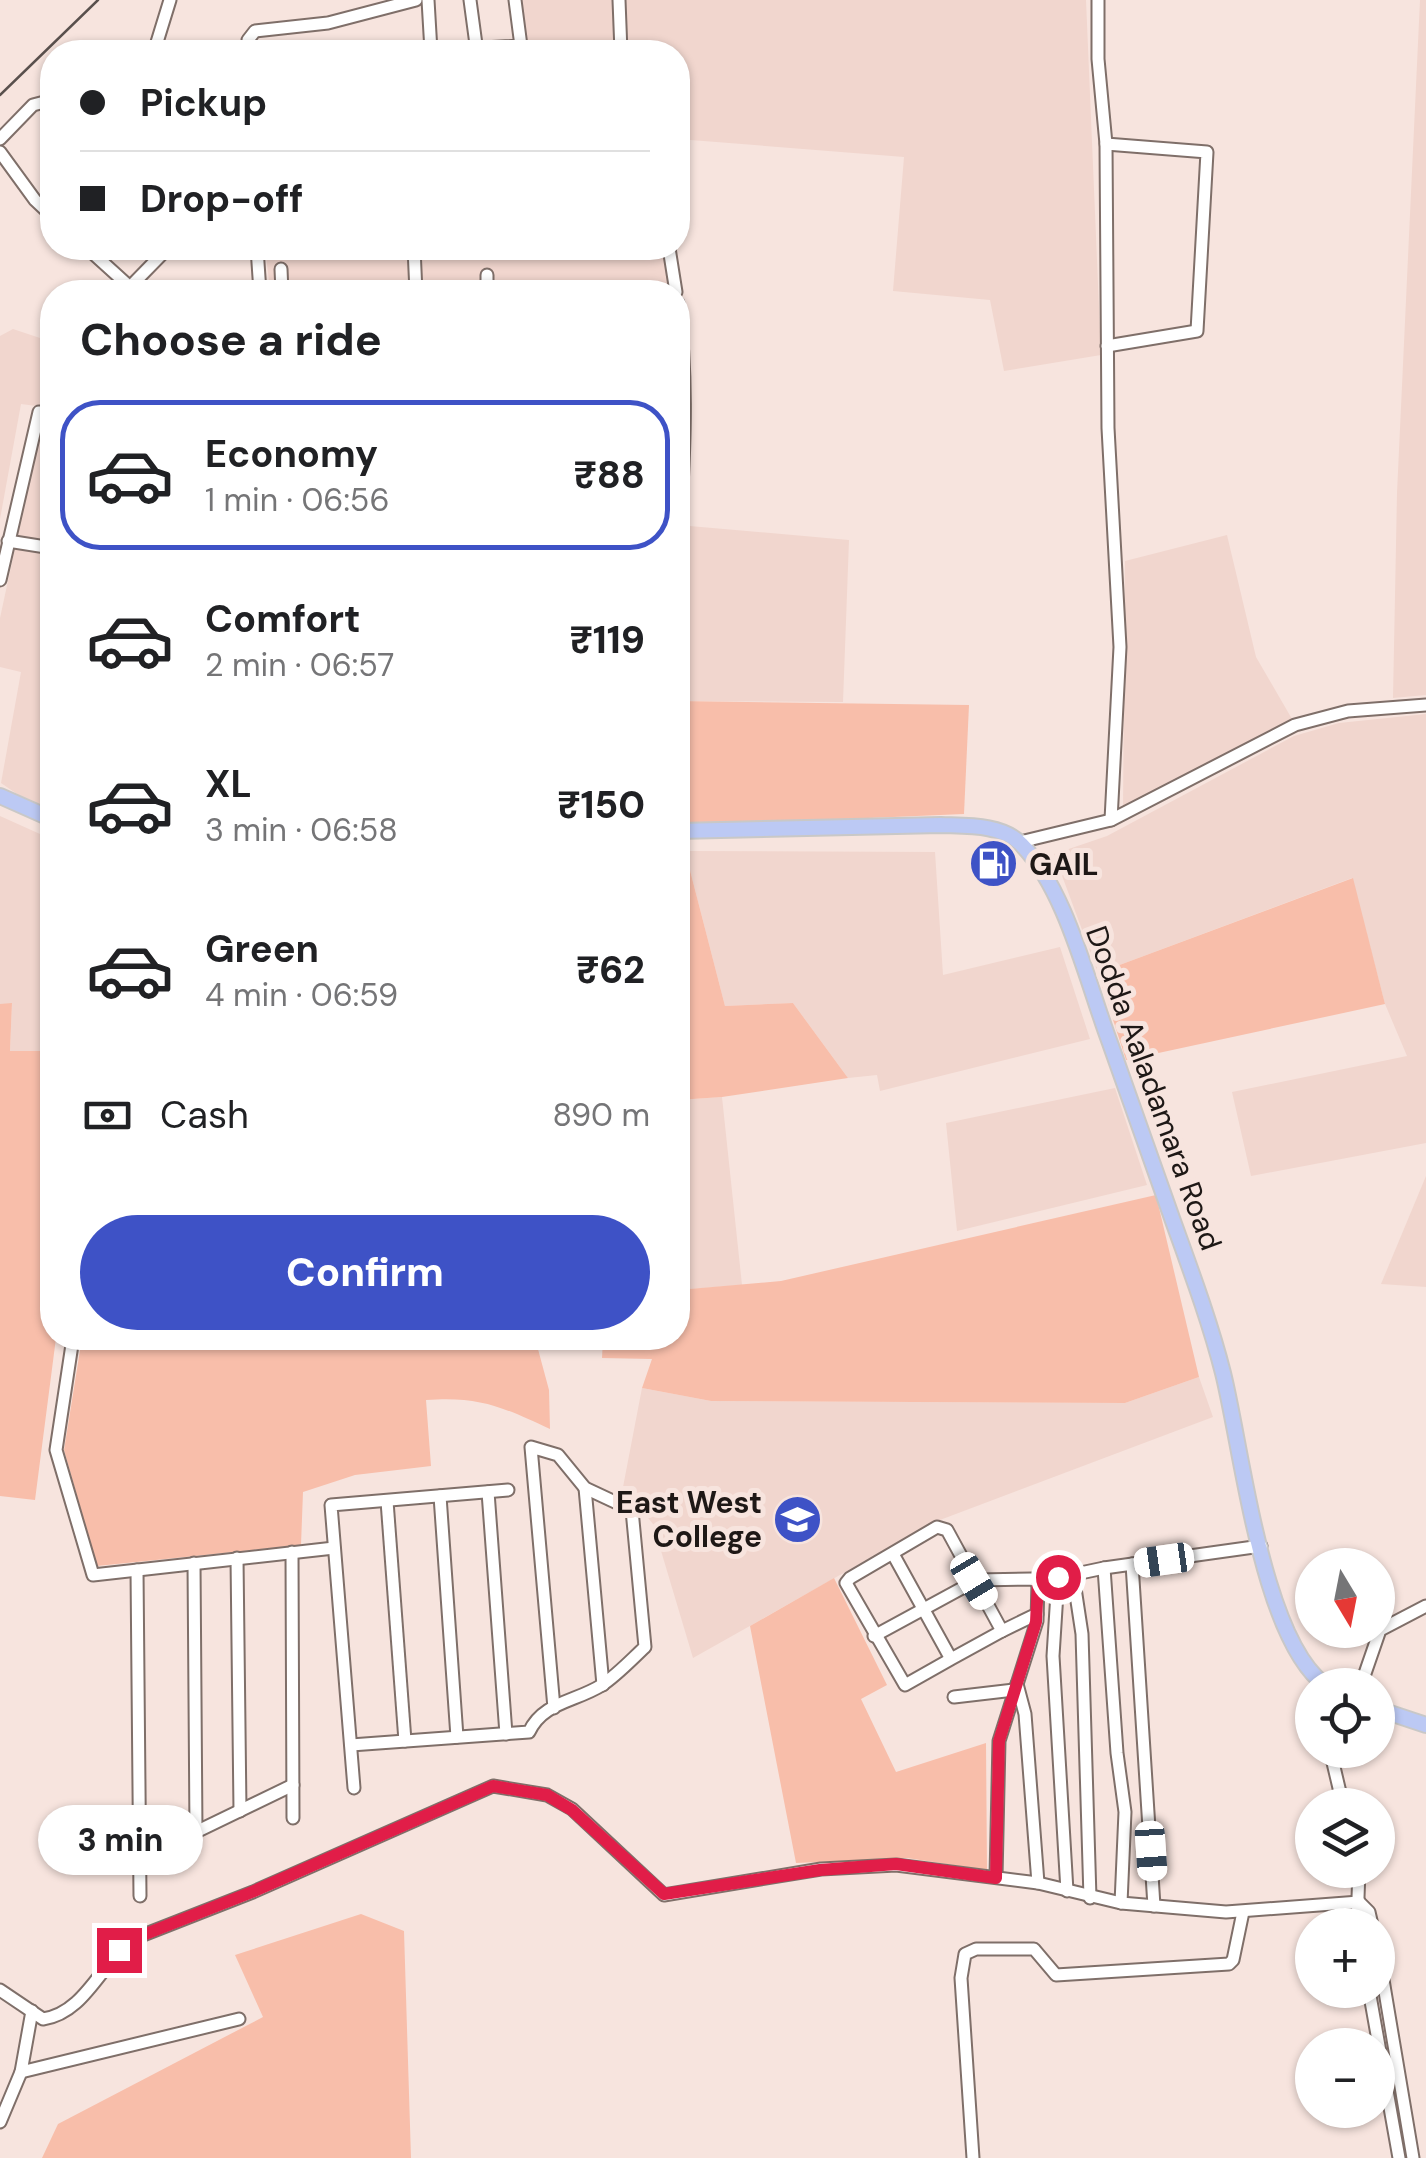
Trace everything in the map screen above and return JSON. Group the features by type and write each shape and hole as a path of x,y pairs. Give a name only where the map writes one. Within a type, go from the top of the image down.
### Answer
{"main road":[{"path":"0,796 40,814"},
{"path":"690,832 942,825 982,827 1020,842"},
{"name":"Dodda Aaladamara Road","path":"1020,842 1051,882 1190,1268 1222,1370 1261,1546 1286,1631 1310,1668"},
{"path":"1395,1715 1426,1725"}],"street":[{"path":"158,40 170,0"},
{"path":"248,40 255,31 328,23 416,0"},
{"path":"428,0 430,40"},
{"path":"470,0 476,40"},
{"path":"515,0 519,40"},
{"path":"619,0 621,40"},
{"path":"1098,0 1098,59 1106,144 1107,346 1120,648 1110,820"},
{"path":"0,138 33,105 40,103"},
{"path":"1106,144 1207,152 1197,330 1107,346"},
{"path":"0,152 40,205"},
{"path":"99,260 118,280"},
{"path":"138,280 157,260"},
{"path":"281,269 281,280"},
{"path":"487,275 487,280"},
{"path":"0,580 40,412"},
{"path":"8,541 40,546"},
{"path":"1020,842 1110,820 1308,720 1348,711 1426,705"},
{"path":"71,1350 56,1450 93,1575 334,1548"},
{"path":"350,1745 529,1732 536,1716 554,1708 602,1685 645,1648 632,1510 585,1488 558,1456 531,1447 554,1708"},
{"path":"585,1488 602,1685"},
{"path":"354,1788 331,1505 508,1490"},
{"path":"488,1492 506,1734"},
{"path":"440,1496 456,1737"},
{"path":"386,1500 405,1741"},
{"path":"1002,1630 943,1526 846,1583 905,1686 1037,1614"},
{"path":"874,1636 974,1581 1030,1578 1038,1582 1104,1568 1261,1546"},
{"path":"292,1552 293,1818"},
{"path":"892,1554 951,1659"},
{"path":"237,1558 240,1811"},
{"path":"194,1563 196,1832"},
{"path":"1132,1564 1154,1906"},
{"path":"1104,1568 1125,1812 1122,1903"},
{"path":"137,1570 140,1896"},
{"path":"1073,1575 1082,1634 1090,1898"},
{"path":"1058,1577 1053,1656 1067,1891"},
{"path":"996,1878 999,1741 1037,1614 1038,1582"},
{"path":"1367,1668 1380,1630 1426,1606"},
{"path":"1015,1686 1025,1714 1038,1883"},
{"path":"954,1697 1015,1686"},
{"path":"140,1859 293,1785"},
{"path":"0,1990 43,2019 60,2017 133,1939 307,1869 493,1786 547,1795 572,1810 664,1894 820,1870 896,1864 1038,1883 1122,1903 1243,1912 1359,1902 1365,1908"},
{"path":"1357,1908 1359,1888"},
{"path":"972,2158 961,1978 965,1954 976,1948 1034,1948 1056,1975 1229,1964 1234,1960 1243,1912"},
{"path":"1372,2008 1399,2158"},
{"path":"1388,2008 1413,2158"},
{"path":"0,2122 22,2072 32,2011"},
{"path":"22,2072 239,2019"}],"shaded area":[{"path":"512,0 1086,0 1101,355 1004,371 990,300 893,291 904,157 690,140 690,40 518,40"},
{"path":"1420,0 1426,0 1426,695 1393,698 1397,493"},
{"path":"266,260 666,260 671,280 269,280"},
{"path":"13,329 40,338 40,406 21,404 0,519 0,336"},
{"path":"40,431 40,809 1,783 21,672 0,667 0,618"},
{"path":"690,526 849,540 843,702 690,701"},
{"path":"1227,535 1256,657 1292,719 1123,810 1125,561"},
{"path":"690,701 969,705 964,814 690,825"},
{"path":"1426,714 1426,1143 1251,1176 1232,1092 1407,1056 1385,1004 1352,878 1098,973 1054,854 1107,836 1294,736 1339,723"},
{"path":"0,816 40,834 40,1051 10,1051 12,1004 0,1004"},
{"path":"690,851 935,852 943,975 1060,947 1090,1039 880,1091 877,1075 848,1078 793,1003 725,1006 690,870"},
{"path":"690,870 725,1006 793,1003 848,1078 690,1099"},
{"path":"1353,878 1385,1004 1126,1060 1098,973"},
{"path":"12,1003 10,1051 40,1051 40,1350 54,1350 35,1500 0,1496 0,1004"},
{"path":"1115,1088 1147,1185 957,1231 946,1123"},
{"path":"722,1097 742,1285 690,1289 690,1099"},
{"path":"1426,1176 1426,1287 1381,1284"},
{"path":"1156,1195 1199,1377 1125,1403 711,1401 642,1388 652,1359 602,1358 602,1350 690,1350 690,1289 781,1281"},
{"path":"80,1350 538,1350 549,1390 550,1429 490,1405 426,1400 431,1466 355,1475 303,1492 301,1545 97,1566 64,1450"},
{"name":"East West College","path":"1199,1377 1213,1417 932,1523 693,1658 653,1524 623,1487 642,1388 711,1401 1125,1403"},
{"path":"834,1578 887,1685 861,1699 896,1772 986,1743 987,1870 907,1858 796,1863 750,1626"},
{"path":"361,1914 404,1931 411,2158 42,2158 58,2124 263,2017 235,1955"}],"railway":[{"path":"57,40 98,0"},
{"path":"0,95 40,56"}],"place":[{"name":"GAIL","path":"994,864"},
{"name":"East West College","path":"797,1519"}],"route":[{"path":"119,1950 133,1939 252,1892 493,1786 547,1795 572,1810 664,1894 820,1870 896,1864 996,1878 1000,1734 1036,1622 1038,1582 1058,1577"}]}
